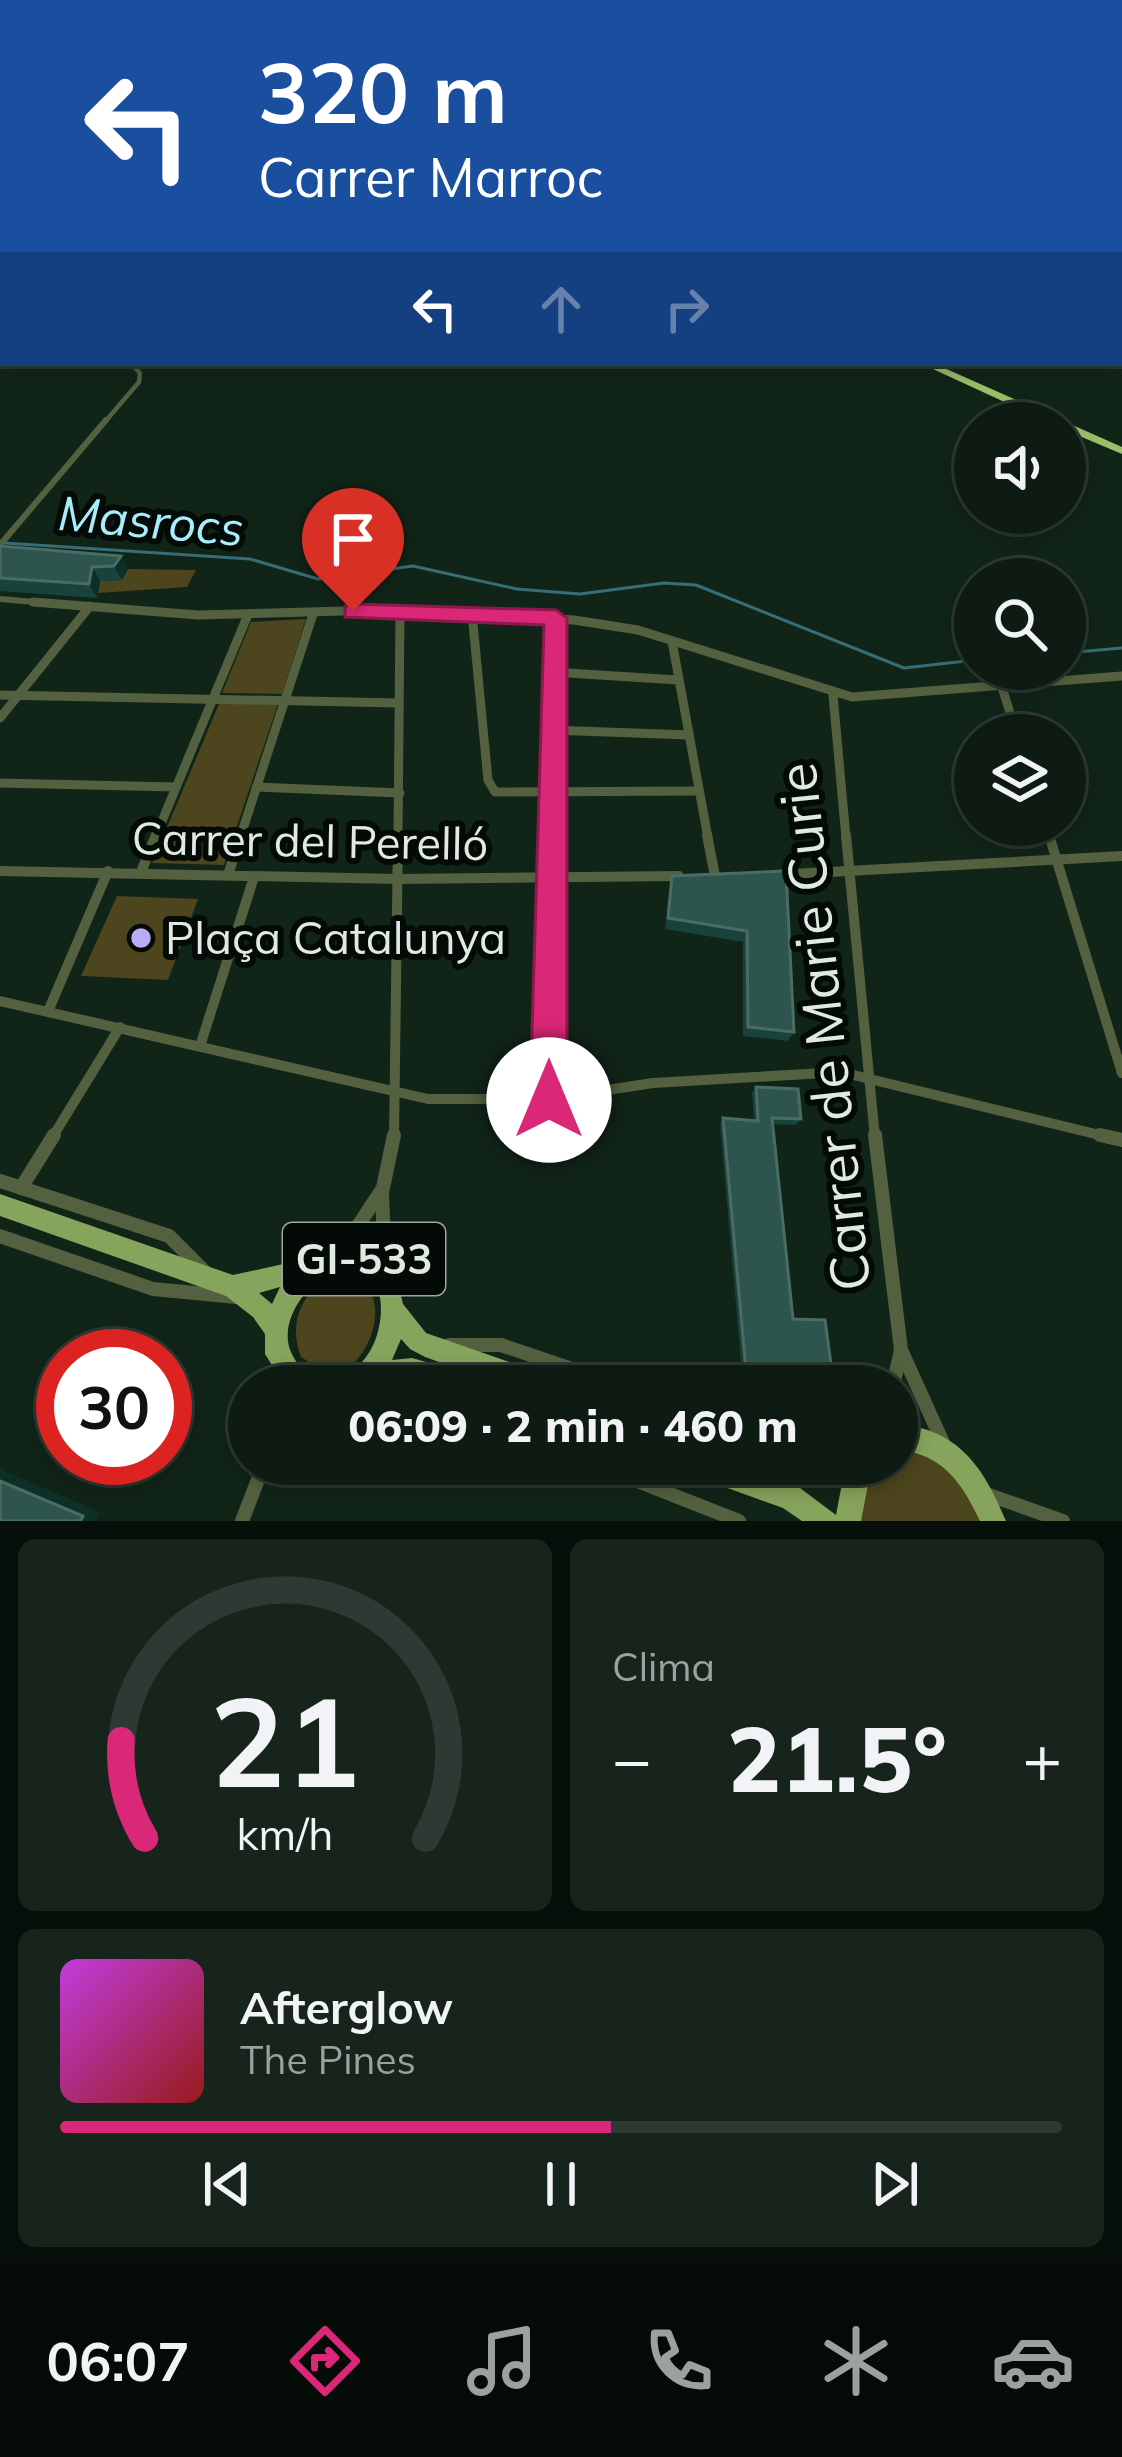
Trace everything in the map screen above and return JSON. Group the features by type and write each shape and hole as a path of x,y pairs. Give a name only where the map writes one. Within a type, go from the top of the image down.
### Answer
{"highway":[{"path":"932,366 1122,448"},
{"path":"944,366 1122,448"}],"main road":[{"name":"GI-533","path":"0,1205 230,1288 278,1332"},
{"name":"GI-533","path":"230,1288 290,1277 338,1256 367,1261 388,1284 393,1311 389,1340 372,1365"},
{"name":"GI-533","path":"285,1365 278,1332 288,1295 311,1268"},
{"name":"GI-533","path":"393,1311 428,1346 483,1365"},
{"path":"918,1440 949,1454 990,1510"},
{"path":"756,1485 791,1497 825,1521"},
{"path":"848,1521 855,1485"}],"street":[{"path":"0,545 139,382 140,373 133,366"},
{"path":"0,611 5,599 247,616 400,610 556,618 672,641 832,695 954,687"},
{"path":"0,718 90,606"},
{"path":"388,1284 381,1235 383,1188 395,1131 400,610"},
{"path":"472,613 488,780 495,792 699,791"},
{"path":"228,875 313,614"},
{"path":"141,872 247,616"},
{"path":"549,1100 549,793 556,618"},
{"path":"672,641 715,876"},
{"path":"552,672 678,680"},
{"path":"1086,678 1122,676"},
{"path":"0,695 288,697 400,703"},
{"name":"Carrer de Marie Curie","path":"832,695 868,1076 901,1350 949,1454"},
{"path":"550,730 689,735"},
{"path":"0,783 176,787"},
{"path":"256,787 400,793"},
{"path":"1052,846 1122,1073"},
{"path":"760,875 1122,856"},
{"name":"Carrer del Perelló","path":"0,871 398,879 737,876"},
{"path":"49,1009 108,871"},
{"path":"201,1043 254,877"},
{"path":"0,1001 201,1043 396,1093 446,1100 549,1100 652,1083 841,1072 1122,1140"},
{"path":"21,1188 120,1027"},
{"path":"0,1181 169,1235 230,1288"},
{"path":"338,1256 383,1188"},
{"path":"0,1236 152,1289 230,1288"},
{"path":"428,1346 501,1345 560,1365"},
{"name":"Carrer de Marie Curie","path":"897,1365 901,1350"},
{"path":"280,1365 281,1359"},
{"path":"242,1521 256,1485"},
{"path":"648,1485 740,1521"},
{"path":"990,1510 1063,1521"}],"shaded area":[{"path":"128,569 196,570 187,587 98,593 100,581 121,580"},
{"path":"306,619 282,694 222,693 251,622"},
{"path":"219,704 278,704 224,865 152,863"},
{"name":"Plaça Catalunya","path":"117,896 198,899 168,980 81,976"},
{"path":"340,1275 356,1279 373,1298 370,1338 355,1362 347,1365 314,1365 301,1357 297,1344 301,1307 327,1280"},
{"path":"918,1450 959,1472 986,1521 859,1521 867,1485 918,1485"}],"building":[{"path":"0,546 121,556 114,566 92,567 89,584 0,578"},
{"path":"786,871 794,1032 748,1027 747,931 668,918 672,876"},
{"path":"756,1087 798,1089 801,1119 772,1118 793,1319 825,1320 831,1365 746,1365 723,1118 758,1121"},
{"path":"0,1481 83,1516 81,1521 0,1521"}],"waterway":[{"name":"Masrocs","path":"5,543 250,559 318,579 413,566 517,589 580,594 664,583 696,585 904,668 954,662"},
{"path":"1086,651 1122,648"}],"place":[{"name":"Plaça Catalunya","path":"141,938"}],"route":[{"path":"353,611 556,618 549,793 549,1100"}]}
